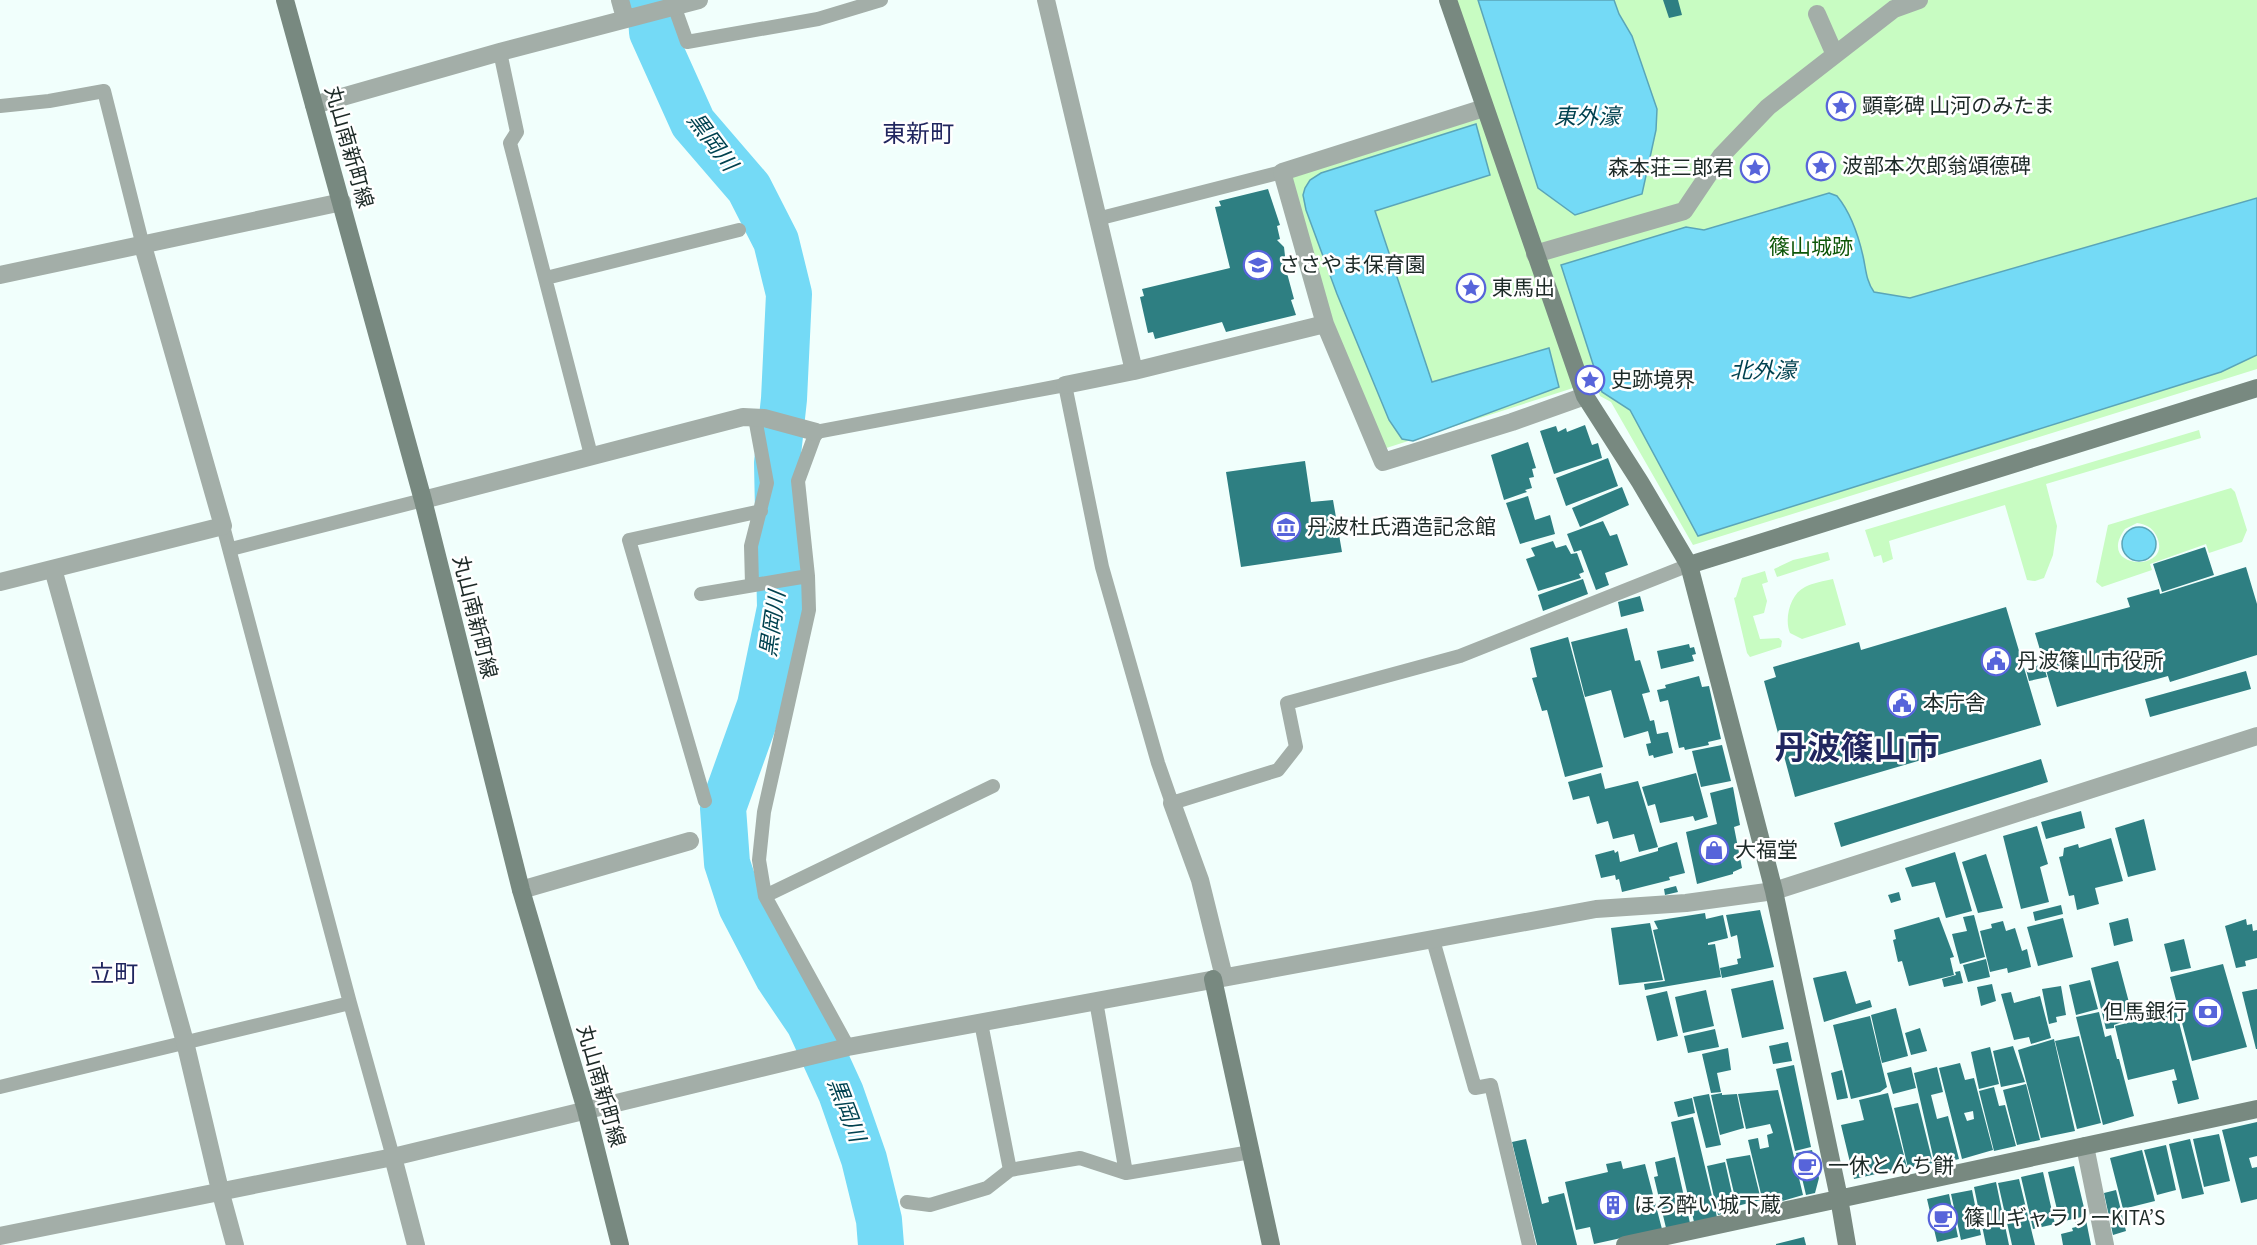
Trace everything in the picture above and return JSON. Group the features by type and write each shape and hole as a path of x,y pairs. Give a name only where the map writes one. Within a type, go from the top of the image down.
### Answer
{"street":[{"name":"丸山南新町線","path":"285,0 423,500 521,890 586,1110 620,1245"},
{"path":"620,0 629,18"},
{"path":"314,105 673,4 699,0"},
{"path":"1046,0 1134,371"},
{"path":"1448,0 1585,396 1689,565 1774,891 1847,1245"},
{"path":"1535,254 1684,211 1721,156 1768,107 1894,9 1919,0"},
{"path":"1817,14 1835,55"},
{"path":"1484,108 1282,172 1325,324 1383,462 1512,422 1585,396"},
{"path":"0,274 143,246 342,202"},
{"path":"0,582 223,526 143,246"},
{"path":"1065,385 1134,371 1325,324"},
{"path":"1689,565 2257,388"},
{"path":"423,500 743,417 760,418 816,432"},
{"path":"53,569 186,1042 220,1190 236,1245"},
{"path":"0,1236 393,1157 848,1047 1596,909 1686,903 1774,891 2257,736"},
{"path":"1172,803 1200,880 1251,1152 1271,1245"},
{"path":"521,890 690,841"},
{"path":"1625,1245 2257,1109"},
{"path":"2085,1146 2105,1245"},
{"path":"393,1157 416,1245"}],"lane":[{"path":"673,4 687,42 818,19 881,0"},
{"path":"500,52 517,132 510,143 591,455"},
{"path":"0,106 49,101 104,91 143,246"},
{"path":"1097,219 1282,172"},
{"path":"546,278 739,230"},
{"path":"848,1047 765,896 759,861 764,812 809,610 808,576 798,481 816,432 1065,385 1102,567 1158,763 1172,803 1278,770 1296,747 1287,703 1460,656 1689,565"},
{"path":"752,584 751,546 766,483 760,418"},
{"path":"231,549 423,500"},
{"path":"705,801 629,540 761,511"},
{"path":"223,526 393,1157"},
{"path":"702,594 808,576"},
{"path":"765,896 993,786"},
{"path":"1433,940 1475,1088 1491,1085 1529,1245"},
{"path":"1096,1001 1126,1173"},
{"path":"0,1087 350,1003"},
{"path":"981,1023 1011,1170"},
{"path":"907,1202 930,1205 987,1188 1011,1170 1080,1158 1126,1173 1251,1152"}],"green space":[{"name":"篠山城跡","path":"1457,0 2257,0 2257,369 1693,545 1611,402 1600,396 1595,381 1377,451 1282,173 1492,111"},
{"path":"2199,430 2201,438 2046,484 2057,526 2053,555 2044,578 2035,581 2027,580 2005,505 1889,541 1893,559 1883,563 1881,555 1874,557 1865,530"},
{"path":"2231,488 2235,492 2247,530 2242,542 2209,553 2206,544 2150,564 2152,570 2102,587 2096,582 2108,525","holes":["2137,523 2148,526 2156,535 2159,547 2155,556 2147,561 2136,562 2126,559 2120,553 2118,543 2125,529"]},
{"path":"1828,552 1830,560 1777,577 1774,569 1793,560"},
{"path":"1765,571 1768,582 1762,584 1767,601 1764,613 1753,616 1760,639 1779,638 1782,641 1781,647 1750,657 1747,653 1734,598 1742,578"},
{"path":"1833,579 1846,625 1802,639 1790,633 1788,614 1795,595 1808,586"}],"water":[{"name":"東外濠","path":"1478,0 1614,0 1632,36 1657,109 1656,130 1642,194 1575,215 1538,188"},
{"path":"1476,124 1490,175 1375,211 1432,382 1549,348 1559,387 1413,441 1402,439 1389,420 1337,294 1306,210 1303,195 1310,180 1321,173"},
{"name":"北外濠","path":"1829,193 1837,196 1850,217 1874,292 1910,298 2257,198 2257,355 2221,372 1698,536 1630,410 1602,392 1561,265 1686,227 1704,230"},
{"path":"2139,527 2151,532 2156,544 2151,556 2139,561 2127,556 2122,544 2127,532"}],"building":[{"path":"1663,0 1678,0 1682,15 1669,18"},
{"name":"ささやま保育園","path":"1268,189 1280,225 1277,226 1280,239 1277,240 1284,247 1285,256 1281,263 1284,262 1296,315 1226,332 1222,322 1155,339 1153,332 1148,333 1140,297 1144,296 1142,289 1230,268 1215,207 1221,206 1219,201"},
{"path":"1585,425 1592,445 1598,443 1602,458 1554,474 1540,431 1556,426 1558,432 1566,428 1567,432"},
{"path":"1528,442 1536,468 1532,469 1534,477 1529,478 1532,488 1504,500 1491,455"},
{"path":"1608,458 1618,486 1566,506 1556,478"},
{"name":"丹波杜氏酒造記念館","path":"1305,461 1311,502 1333,500 1342,552 1241,567 1226,472"},
{"path":"1622,487 1629,505 1580,527 1572,508"},
{"path":"1528,496 1535,520 1550,515 1555,534 1520,544 1506,503"},
{"path":"1603,521 1610,536 1617,534 1628,565 1605,573 1609,585 1596,590 1581,550 1574,552 1567,534"},
{"path":"1553,541 1556,548 1566,545 1571,554 1577,553 1584,572 1579,574 1581,578 1538,591 1526,559 1535,556 1531,548"},
{"path":"2205,547 2214,575 2162,592 2153,564"},
{"path":"2246,567 2257,604 2257,655 2170,682 2168,676 2057,707 2035,633 2130,607 2127,598 2159,589 2160,594"},
{"path":"1583,579 1588,594 1543,611 1538,595"},
{"path":"1640,596 1644,611 1621,617 1618,602"},
{"name":"本庁舎","path":"2006,607 2041,725 1795,797 1764,681 1776,677 1773,667 1859,642 1861,650"},
{"path":"1627,628 1635,661 1640,660 1650,692 1642,694 1650,721 1654,720 1657,734 1668,732 1673,753 1654,758 1653,755 1649,756 1646,744 1651,743 1648,731 1624,738 1611,690 1585,697 1571,642"},
{"path":"1568,637 1603,767 1565,777 1547,710 1542,711 1532,678 1537,677 1530,648"},
{"path":"1689,644 1690,648 1694,647 1696,654 1692,655 1694,661 1661,669 1657,651"},
{"path":"2043,664 2047,677 2029,681 2026,669"},
{"path":"2246,671 2251,689 2150,717 2145,699"},
{"path":"1699,676 1702,687 1709,686 1721,739 1708,742 1709,745 1685,750 1684,747 1679,748 1668,700 1660,702 1657,690 1666,688 1665,685"},
{"path":"1722,745 1731,781 1701,787 1692,751"},
{"path":"2041,759 2048,782 1841,847 1834,823"},
{"path":"1601,773 1605,789 1638,781 1658,847 1639,852 1634,834 1613,839 1608,821 1597,824 1589,796 1573,800 1568,782"},
{"path":"1696,773 1708,817 1695,821 1693,816 1660,823 1655,804 1648,806 1642,787"},
{"name":"大福堂","path":"1733,787 1740,825 1734,827 1742,868 1733,874 1697,884 1686,832 1717,824 1710,793"},
{"path":"2081,811 2085,828 2046,839 2041,822"},
{"path":"2144,819 2156,870 2128,877 2115,828"},
{"path":"2037,826 2048,864 2040,867 2049,902 2021,909 2003,836"},
{"path":"2111,838 2123,881 2095,888 2099,904 2077,910 2074,895 2069,896 2059,857 2063,856 2064,848 2078,844 2079,848"},
{"path":"1677,842 1685,873 1669,877 1670,880 1622,892 1619,879 1616,880 1615,875 1601,878 1595,855 1618,851 1620,862 1658,851 1658,848"},
{"path":"1955,852 1972,911 1946,918 1935,882 1912,887 1905,868"},
{"path":"1986,854 2003,908 1978,913 1962,862"},
{"path":"1676,886 1678,892 1665,895 1664,889"},
{"path":"1899,892 1901,900 1891,903 1888,895"},
{"path":"2061,905 2063,914 2035,921 2033,912"},
{"path":"1760,910 1774,967 1722,978 1720,968 1738,964 1737,959 1741,958 1737,935 1731,937 1726,915"},
{"path":"1705,913 1706,919 1723,915 1728,938 1708,943 1708,945 1715,944 1721,977 1645,990 1644,984 1665,981 1653,930 1658,929 1654,921"},
{"path":"1974,915 1985,957 1960,964 1952,934 1967,931 1963,917"},
{"path":"1939,917 1954,957 1950,958 1954,975 1909,986 1902,961 1898,962 1893,940 1896,939 1894,930"},
{"path":"2063,918 2073,957 2038,966 2027,927"},
{"path":"2128,918 2133,941 2114,946 2109,923"},
{"path":"2246,919 2247,925 2252,924 2253,931 2257,930 2257,958 2245,961 2246,966 2236,968 2225,926"},
{"path":"2003,921 2006,931 2015,928 2022,951 2027,949 2031,967 2008,973 2007,968 1990,972 1980,931 1992,928 1991,924"},
{"path":"1650,923 1663,980 1619,985 1611,928"},
{"path":"2184,939 2191,968 2171,972 2164,944"},
{"path":"1986,959 1990,977 1968,982 1963,965"},
{"path":"2118,961 2131,1010 2120,1013 2122,1022 2114,1025 2114,1028 2106,1029 2091,968"},
{"name":"但馬銀行","path":"2223,964 2247,1047 2192,1061 2170,977"},
{"path":"1846,971 1856,1004 1870,1000 1872,1007 1824,1022 1813,978"},
{"path":"1960,971 1963,983 1944,987 1942,979 1956,975 1955,972"},
{"path":"1773,980 1784,1029 1742,1038 1731,989"},
{"path":"2090,980 2098,1009 2076,1015 2069,985"},
{"path":"1992,984 1996,1001 1981,1006 1977,987"},
{"path":"2061,986 2066,1015 2056,1017 2057,1022 2049,1024 2042,989"},
{"path":"2257,989 2257,1049 2256,1049 2242,992"},
{"path":"1706,990 1714,1026 1683,1033 1675,997"},
{"path":"1667,991 1678,1036 1657,1041 1646,996"},
{"path":"2011,992 2014,1003 2040,996 2051,1038 2031,1044 2029,1037 2014,1040 2001,994"},
{"path":"1896,1008 1908,1056 1882,1063 1871,1015"},
{"path":"2176,1011 2199,1099 2178,1104 2172,1081 2177,1080 2174,1069 2128,1080 2115,1026"},
{"path":"2099,1012 2105,1037 2111,1035 2134,1116 2103,1125 2076,1017"},
{"path":"1870,1016 1887,1087 1880,1092 1851,1099 1833,1025"},
{"path":"1920,1028 1927,1051 1911,1055 1905,1033"},
{"path":"1715,1029 1719,1047 1688,1053 1684,1036"},
{"path":"2079,1036 2101,1123 2077,1129 2055,1041"},
{"path":"2054,1039 2075,1131 2041,1138 2018,1050"},
{"path":"1788,1042 1792,1061 1773,1064 1769,1046"},
{"path":"2013,1046 2025,1082 2001,1087 1993,1051"},
{"path":"1990,1047 1999,1084 1979,1089 1971,1052"},
{"path":"1728,1048 1731,1070 1717,1073 1721,1092 1711,1093 1702,1054"},
{"path":"1960,1063 1965,1080 1974,1078 1993,1150 1962,1159 1939,1068","holes":["1973,1111 1974,1119 1967,1121 1964,1113"]},
{"path":"1794,1065 1811,1147 1795,1151 1776,1069"},
{"path":"1911,1067 1916,1088 1893,1094 1887,1073"},
{"path":"1937,1067 1943,1092 1931,1095 1937,1119 1948,1116 1959,1159 1935,1165 1914,1073"},
{"path":"1842,1070 1848,1098 1837,1100 1831,1073"},
{"path":"2026,1084 2040,1140 2017,1145 2003,1090"},
{"path":"1994,1087 1999,1106 2005,1105 2016,1146 1994,1151 1979,1091"},
{"path":"1778,1090 1803,1195 1768,1205 1765,1193 1761,1194 1748,1140 1758,1138 1760,1149 1769,1147 1767,1135 1773,1133 1770,1124 1746,1129 1738,1094"},
{"path":"1722,1093 1722,1095 1737,1094 1744,1128 1720,1135 1711,1095"},
{"path":"1888,1093 1907,1167 1854,1179 1841,1125 1864,1120 1859,1100"},
{"path":"1709,1094 1721,1145 1706,1148 1693,1097"},
{"path":"1692,1098 1695,1113 1678,1117 1674,1102"},
{"path":"1918,1103 1933,1163 1908,1168 1894,1108"},
{"path":"1693,1117 1717,1217 1694,1222 1671,1122"},
{"path":"2257,1122 2257,1156 2249,1158 2252,1168 2257,1167 2257,1199 2241,1203 2222,1130"},
{"path":"2219,1134 2230,1181 2204,1187 2193,1139"},
{"path":"1526,1139 1542,1204 1549,1202 1548,1197 1564,1193 1577,1245 1537,1245 1512,1142"},
{"path":"2190,1139 2204,1194 2182,1199 2169,1144"},
{"path":"2166,1145 2176,1190 2157,1195 2144,1150"},
{"name":"一休とんち餅","path":"1812,1150 1819,1178 1815,1193 1806,1195 1796,1153"},
{"path":"2142,1150 2155,1201 2123,1209 2110,1158"},
{"path":"1750,1155 1761,1200 1737,1206 1726,1159"},
{"path":"1675,1157 1690,1223 1666,1228 1654,1177 1658,1176 1655,1162"},
{"name":"ほろ酔い城下蔵","path":"1621,1161 1623,1169 1645,1164 1662,1229 1594,1244 1590,1227 1576,1230 1565,1182 1608,1172 1606,1164"},
{"path":"1725,1162 1736,1211 1718,1215 1707,1166"},
{"path":"2074,1166 2086,1216 2060,1222 2048,1172"},
{"path":"2043,1172 2055,1224 2033,1229 2021,1177"},
{"path":"2019,1179 2035,1245 2012,1245 1998,1183"},
{"path":"1996,1182 2009,1245 1986,1245 1974,1187"},
{"path":"1972,1190 1981,1235 1961,1240 1951,1194"},
{"path":"2116,1190 2126,1231 2113,1235 2104,1193"},
{"name":"篠山ギャラリーKITA’S","path":"1949,1194 1958,1237 1937,1242 1927,1199"},
{"path":"2086,1220 2091,1245 2063,1245 2061,1234 2073,1231 2072,1228 2076,1227 2075,1222"},
{"path":"1804,1237 1806,1245 1776,1245 1776,1244"}],"waterway":[{"name":"黒岡川","path":"650,0 652,32 693,123 749,188 776,241 789,294 784,399 777,463 780,608 760,705 723,808 727,863 741,906 778,977 809,1023 841,1093 864,1159 879,1220 881,1245"}],"place":[{"name":"顕彰碑 山河のみたま","path":"1841,106"},
{"name":"波部本次郎翁頌德碑","path":"1821,166"},
{"name":"森本荘三郎君","path":"1755,168"},
{"name":"ささやま保育園","path":"1258,265"},
{"name":"東馬出","path":"1471,288"},
{"name":"史跡境界","path":"1590,380"},
{"name":"丹波杜氏酒造記念館","path":"1286,527"},
{"name":"丹波篠山市役所","path":"1996,661"},
{"name":"本庁舎","path":"1902,703"},
{"name":"大福堂","path":"1714,850"},
{"name":"但馬銀行","path":"2208,1012"},
{"name":"一休とんち餅","path":"1807,1166"},
{"name":"ほろ酔い城下蔵","path":"1613,1205"},
{"name":"篠山ギャラリーKITA’S","path":"1943,1218"}],"district":[{"name":"東新町","path":"918,134"},
{"name":"丹波篠山市","path":"1857,748"},
{"name":"立町","path":"114,974"}]}
